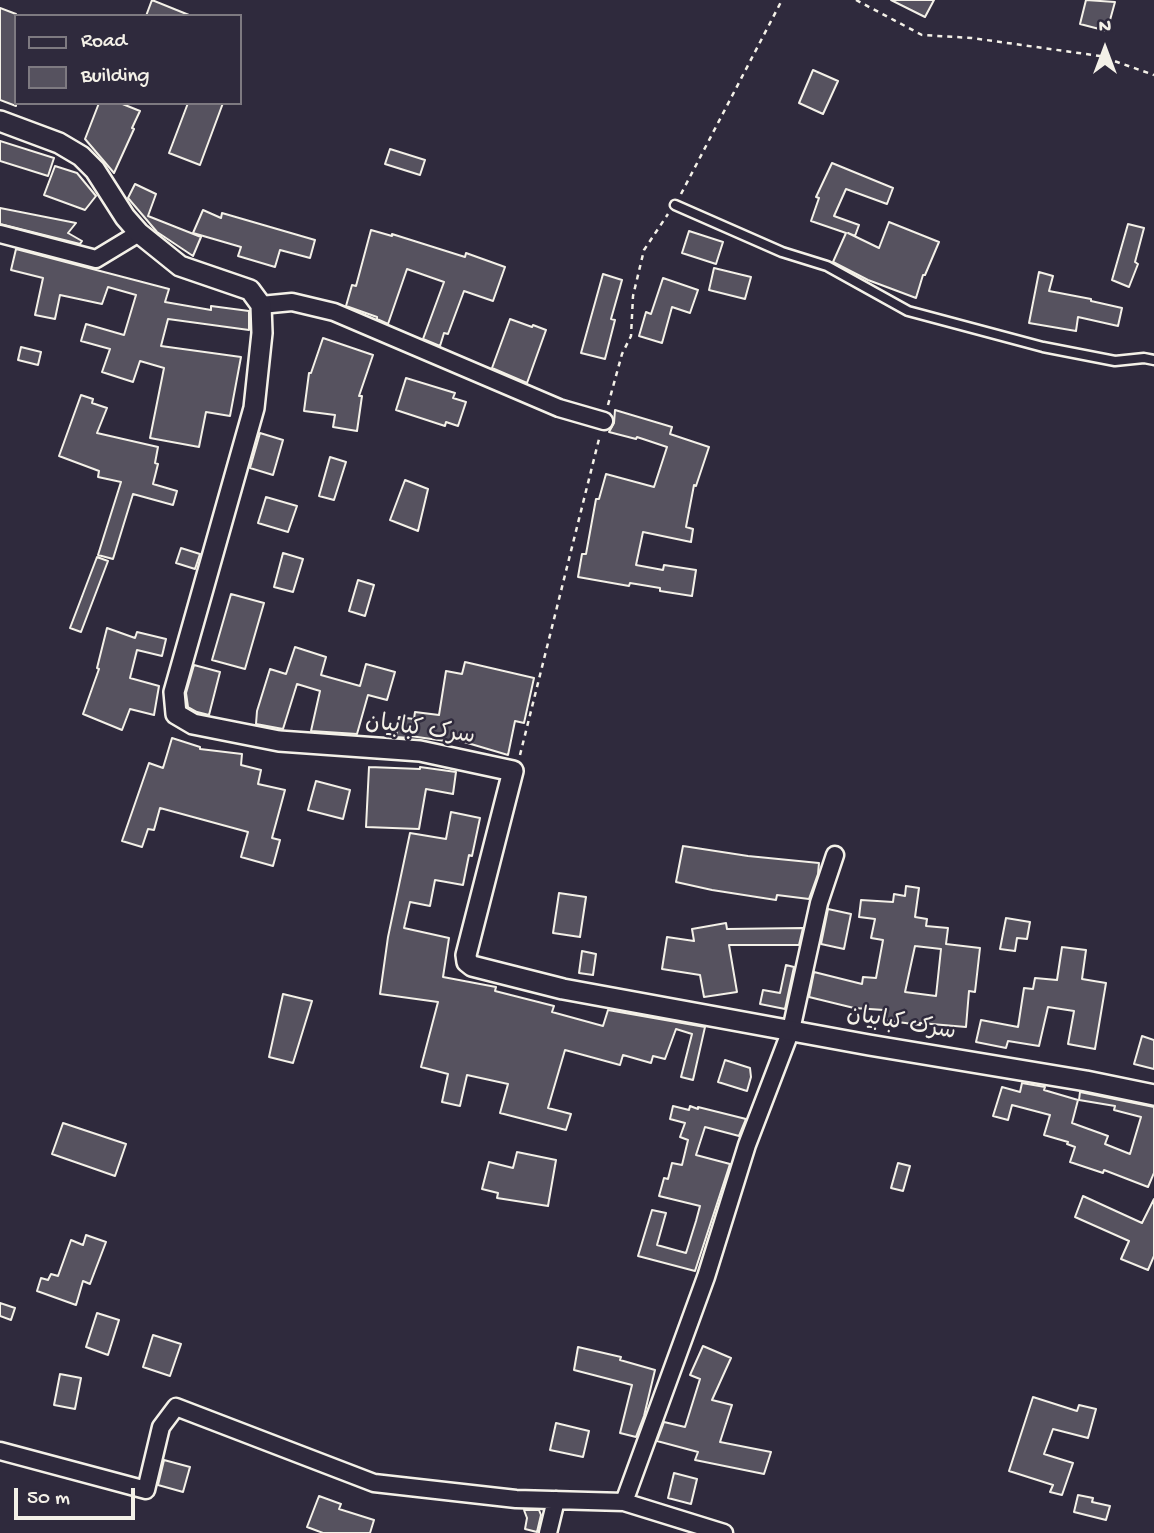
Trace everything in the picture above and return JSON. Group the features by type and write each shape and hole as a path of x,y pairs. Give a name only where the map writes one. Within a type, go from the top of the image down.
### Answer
{"street":[{"path":"0,121 59,143 81,156 95,170 125,217 139,233 180,266 250,290 261,305 292,302 334,312 559,408 604,421"},
{"path":"0,234 96,259 139,233"},
{"name":"سرک کبابیان","path":"261,305 262,333 254,408 174,692 176,714 193,724 279,741 419,751 513,771 466,956 467,962 563,989 1154,1095"},
{"path":"624,1502 706,1277 747,1145 791,1030 819,903 835,855"},
{"path":"0,1451 146,1490 160,1427 176,1407 374,1483 516,1499 624,1502 724,1533"},
{"path":"548,1533 556,1500"}],"lane":[{"path":"675,205 782,252 827,266 908,311 1043,347 1115,360 1154,360"}],"path":[{"path":"513,771 521,754 622,354 631,336 634,296 644,250 675,205 782,0"},
{"path":"856,0 922,36 972,38 1100,56 1154,75"}],"building":[{"path":"152,0 187,14 147,14"},
{"path":"891,0 934,0 925,17"},
{"path":"1086,0 1115,2 1107,31 1080,24"},
{"path":"0,8 16,14 16,106 0,100"},
{"path":"813,70 838,81 823,114 799,103"},
{"path":"98,105 125,105 140,111 114,173 85,139"},
{"path":"187,105 222,105 200,165 169,153"},
{"path":"0,141 54,158 48,176 0,161"},
{"path":"390,149 425,160 420,175 385,164"},
{"path":"832,163 893,188 887,204 846,189 834,216 859,225 855,236 848,233 879,248 889,222 939,242 923,275 916,298 868,280 833,262 846,233 811,221 819,198 816,197"},
{"path":"55,166 77,173 96,196 85,210 44,195"},
{"path":"135,184 156,194 148,216 201,237 193,256 157,232 128,198"},
{"path":"0,208 76,223 68,233 82,241 80,244 0,224"},
{"path":"203,210 221,218 222,213 315,240 310,258 280,250 275,267 238,256 241,247 193,233"},
{"path":"1128,224 1144,228 1135,262 1138,264 1129,287 1112,280"},
{"path":"371,230 465,257 466,253 505,267 493,301 464,291 448,334 444,333 440,346 423,339 444,282 407,269 388,324 377,317 346,306 352,285 356,286"},
{"path":"689,231 723,242 716,264 682,253"},
{"path":"16,249 169,289 165,302 211,310 211,306 249,311 249,330 168,319 161,346 241,357 230,416 206,412 199,447 150,438 164,368 140,361 133,382 102,372 110,349 81,341 86,324 124,335 136,295 108,287 102,304 60,295 55,319 35,315 43,278 11,270"},
{"path":"714,268 751,277 745,299 709,290"},
{"path":"1039,272 1053,276 1049,291 1122,308 1118,326 1078,317 1076,331 1029,323"},
{"path":"603,274 622,280 611,319 615,320 605,359 581,353"},
{"path":"663,278 698,290 690,313 672,307 662,343 639,336 646,312 651,314"},
{"path":"510,319 546,330 527,383 492,368"},
{"path":"323,338 373,355 359,396 362,396 357,431 333,427 335,415 304,411 309,373"},
{"path":"21,347 41,352 38,365 18,360"},
{"path":"406,378 455,393 453,398 466,402 458,426 446,422 445,426 396,410"},
{"path":"81,395 93,399 92,403 107,408 97,433 158,447 155,463 158,464 153,484 177,491 173,505 133,494 113,559 98,555 121,482 98,477 99,471 59,456"},
{"path":"615,410 672,427 670,434 709,447 696,486 694,485 686,527 693,529 691,542 643,532 636,565 663,570 664,565 696,570 692,596 630,583 629,586 578,577 582,554 586,554 596,499 599,499 606,474 654,487 667,447 637,437 636,439 609,432 614,423"},
{"path":"260,433 283,440 273,475 250,468"},
{"path":"330,457 346,462 334,500 319,496"},
{"path":"405,480 428,489 418,531 390,520"},
{"path":"266,497 297,506 288,532 258,523"},
{"path":"181,548 200,554 195,569 176,563"},
{"path":"283,553 303,559 293,592 274,587"},
{"path":"97,557 108,561 81,632 70,628"},
{"path":"358,580 374,585 365,616 349,611"},
{"path":"231,594 264,603 245,669 212,660"},
{"path":"107,628 135,638 137,632 166,639 162,656 137,650 130,678 159,686 154,715 130,709 122,730 83,714 99,669 97,668"},
{"path":"295,647 326,657 321,675 360,686 366,664 395,672 387,700 368,695 357,734 311,731 320,691 297,684 283,729 256,724 257,711 270,669 286,674"},
{"path":"465,662 534,678 524,723 515,721 508,755 454,739 453,742 410,736 396,737 399,717 414,719 415,712 439,715 446,671 462,674"},
{"path":"194,665 220,672 209,715 188,707 186,693"},
{"path":"172,738 200,749 242,754 241,765 261,770 258,784 285,790 272,838 280,840 273,866 241,857 248,832 160,808 154,830 148,829 142,847 122,841 149,763 163,768"},
{"path":"369,767 420,767 456,772 453,794 426,789 419,829 366,827"},
{"path":"316,781 350,790 343,819 308,810"},
{"path":"451,812 480,818 463,885 435,880 430,906 410,902 404,928 449,938 443,977 496,987 495,991 554,1006 552,1012 603,1026 608,1010 705,1027 693,1080 681,1077 692,1034 676,1029 665,1059 653,1056 651,1063 623,1055 620,1065 565,1050 548,1108 571,1114 566,1130 500,1113 508,1084 467,1075 460,1106 442,1102 448,1074 421,1067 438,1002 380,994 388,937 410,833 446,839"},
{"path":"683,846 819,863 818,874 809,899 777,895 776,900 712,890 676,882"},
{"path":"906,886 919,888 915,917 927,919 926,926 948,928 946,944 980,948 975,992 969,991 966,1027 883,1020 884,1010 854,1008 809,997 814,972 862,984 863,977 876,978 883,940 871,938 875,919 859,917 861,900 893,902 894,894 905,896","holes":["915,946 941,949 936,996 905,992"]},
{"path":"559,893 586,897 580,937 553,933"},
{"path":"828,909 851,914 844,949 821,944"},
{"path":"1006,918 1030,922 1027,939 1017,938 1015,951 1000,949"},
{"path":"726,923 727,929 803,928 799,945 729,945 737,992 704,997 700,975 662,969 667,937 694,941 692,929"},
{"path":"1062,947 1086,950 1082,979 1106,983 1095,1049 1068,1044 1074,1011 1048,1007 1039,1046 1008,1041 1006,1048 976,1042 981,1020 1018,1027 1024,988 1033,989 1035,978 1057,980"},
{"path":"582,951 596,954 593,975 579,973"},
{"path":"786,965 794,967 785,1009 760,1004 763,990 780,993"},
{"path":"283,994 312,1001 293,1063 269,1057"},
{"path":"1142,1036 1154,1040 1154,1069 1134,1064"},
{"path":"725,1060 750,1068 751,1077 747,1091 718,1082"},
{"path":"1022,1083 1045,1087 1044,1090 1078,1100 1072,1123 1108,1136 1105,1144 1130,1154 1141,1117 1114,1110 1115,1106 1079,1100 1080,1092 1154,1107 1154,1173 1148,1187 1104,1170 1103,1173 1070,1162 1075,1147 1067,1144 1068,1142 1044,1135 1050,1115 1012,1105 1008,1120 993,1116 1002,1087 1020,1092"},
{"path":"673,1106 689,1110 690,1106 698,1107 746,1119 739,1136 705,1127 696,1155 730,1164 695,1271 638,1256 652,1210 666,1213 657,1245 686,1253 700,1206 659,1196 664,1178 668,1179 672,1163 682,1165 688,1140 680,1137 685,1123 670,1119"},
{"path":"63,1123 126,1144 115,1176 52,1154"},
{"path":"517,1152 556,1160 548,1206 497,1198 498,1193 482,1189 489,1162 513,1168"},
{"path":"898,1163 910,1166 903,1191 891,1188"},
{"path":"1083,1196 1142,1223 1154,1199 1154,1256 1148,1270 1121,1259 1129,1241 1075,1217"},
{"path":"86,1235 106,1242 90,1284 83,1281 76,1305 37,1291 41,1278 48,1280 51,1274 58,1276 71,1240 83,1245"},
{"path":"0,1303 15,1308 11,1320 0,1316"},
{"path":"97,1313 119,1320 108,1355 86,1347"},
{"path":"153,1335 181,1344 170,1376 143,1367"},
{"path":"703,1346 731,1358 712,1400 732,1405 720,1442 771,1452 764,1474 695,1460 698,1452 657,1441 664,1422 685,1427 700,1379 690,1375"},
{"path":"578,1347 621,1357 620,1360 655,1370 636,1437 620,1433 632,1385 574,1370"},
{"path":"60,1374 81,1378 75,1409 54,1405"},
{"path":"1033,1397 1077,1411 1079,1405 1096,1409 1088,1438 1053,1429 1044,1454 1073,1463 1062,1495 1050,1492 1053,1485 1009,1471"},
{"path":"556,1423 589,1431 583,1457 550,1450"},
{"path":"164,1460 190,1467 183,1492 158,1485"},
{"path":"674,1473 697,1479 691,1504 668,1498"},
{"path":"1078,1495 1110,1506 1106,1520 1074,1512"},
{"path":"319,1496 341,1504 339,1509 374,1520 370,1533 323,1533 307,1527"},
{"path":"524,1510 539,1510 541,1515 537,1532 525,1529 527,1518"}]}
